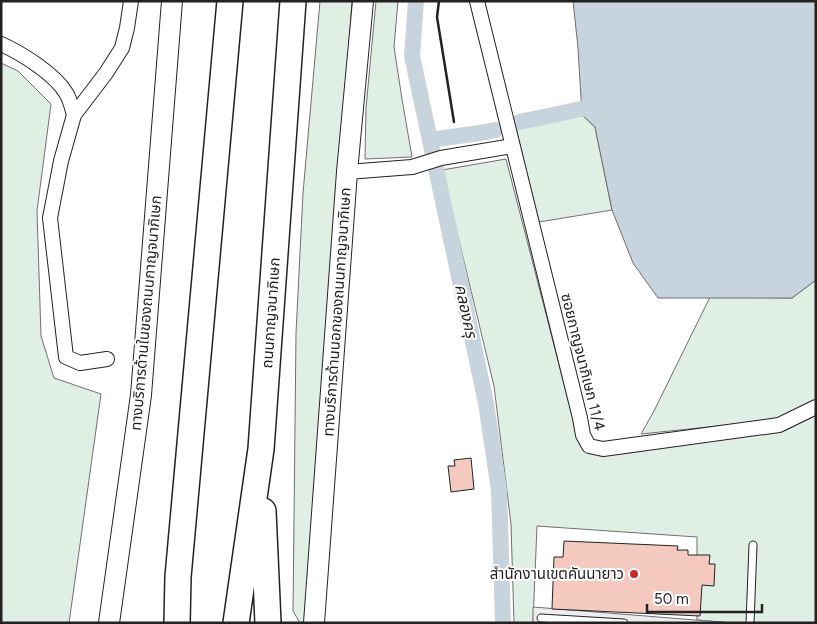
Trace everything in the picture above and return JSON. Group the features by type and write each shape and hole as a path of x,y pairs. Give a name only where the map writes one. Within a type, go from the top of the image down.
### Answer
{"highway":[{"path":"177,623 178,577 230,1"},
{"name":"ถนนกาญจนาภิเษก","path":"236,623 261,449 293,1"},
{"path":"261,449 268,623"},
{"path":"165,623 178,577"}],"main road":[{"name":"ทางบริการด้านในของถนนกาญจนาภิเษก","path":"109,623 142,395 172,1"},
{"name":"ทางบริการด้านนอกของถนนกาญจนาภิเษก","path":"314,623 347,172 363,1"}],"street":[{"path":"108,359 80,363 66,357 50,218 60,161 74,115 106,73 122,48 131,1"},
{"name":"ซอยกาญจนาภิเษก 11/4","path":"477,1 583,434 589,446 602,449 779,425 816,407"},
{"path":"1,44 30,60 54,78 66,93 74,115"},
{"path":"347,172 412,167 441,158 512,146"}],"lane":[{"path":"750,623 752,545"},
{"path":"541,618 624,623"}],"green space":[{"path":"320,1 352,1 305,623 300,623 293,611 296,333 303,193"},
{"path":"376,1 398,1 394,47 412,157 365,159 366,108"},
{"path":"1,63 18,71 51,104 37,211 41,336 54,378 101,394 69,623 1,623"},
{"path":"582,115 595,127 612,210 539,222 516,128 549,119"},
{"path":"506,159 579,442 585,451 601,455 786,430 816,415 816,623 733,623 697,620 697,537 537,526 533,623 514,623 511,524 494,386 442,170"},
{"path":"816,280 816,400 778,418 641,434 710,297 792,298"}],"shaded area":[{"path":"573,1 816,1 816,280 792,298 658,298 633,263 612,210 595,127 582,115"},
{"path":"533,607 733,623 533,623"}],"building":[{"path":"471,458 474,489 451,492 448,466 455,466 454,460"},
{"name":"สำนักงานเขตคันนายาว","path":"564,541 678,546 677,550 688,550 688,555 710,555 709,564 715,564 714,586 702,585 700,616 552,609 554,557 563,557"}],"waterway":[{"name":"คลองครุ","path":"416,1 412,56 486,403 499,490 503,623"},
{"path":"519,122 581,109"},
{"path":"430,140 495,130"}],"wall":[{"path":"439,1 437,17 454,122"}],"place":[{"name":"สำนักงานเขตคันนายาว","path":"634,574"}]}
